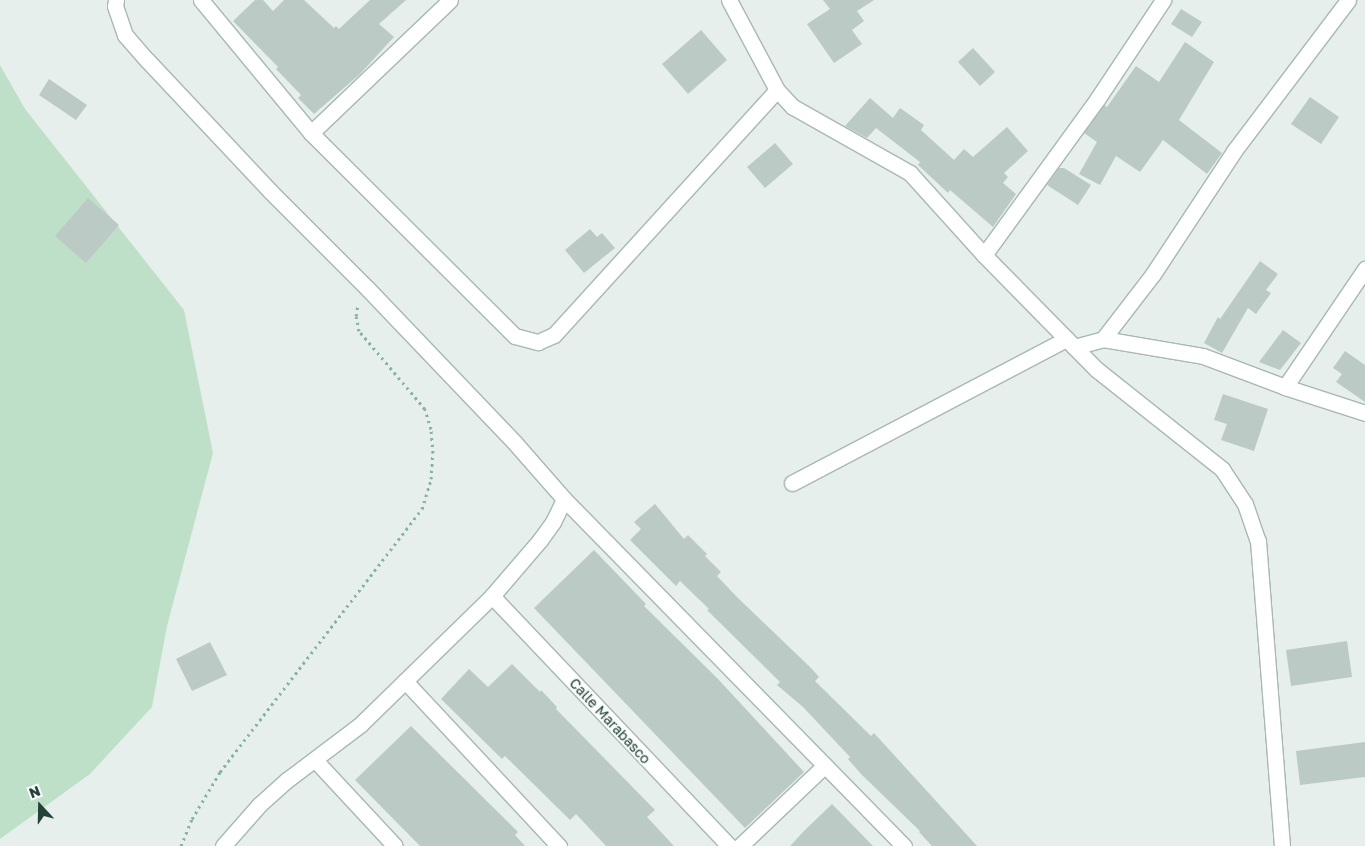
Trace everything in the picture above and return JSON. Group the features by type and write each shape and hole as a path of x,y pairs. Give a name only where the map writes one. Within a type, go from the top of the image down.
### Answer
{"street":[{"path":"116,0 115,6 125,35 271,192 367,288 515,443 564,500 904,846"},
{"path":"201,0 311,133 515,336 538,342 554,335 777,90"},
{"path":"311,133 450,0"},
{"path":"729,0 777,90 793,107 910,173 984,255 1096,369 1222,469 1244,504 1258,541 1282,846"},
{"path":"984,255 1098,98 1163,0"},
{"path":"1103,339 1153,274 1234,150 1348,0"},
{"path":"1285,387 1365,269"},
{"path":"792,483 1070,343 1103,339 1202,356 1285,387 1365,413"},
{"path":"223,846 259,805 287,780 361,724 492,596 540,540 553,522 564,500"},
{"name":"Calle Marabasco","path":"492,596 729,846"},
{"path":"405,681 559,846"},
{"path":"315,760 395,846"},
{"path":"740,846 824,765"}],"path":[{"path":"181,846 192,819 220,772 422,509 431,479 433,453 431,429 425,409 359,331 356,316 358,302 367,288"}],"green space":[{"path":"0,65 25,109 184,310 213,453 167,626 152,707 90,774 0,839"}],"building":[{"path":"255,0 263,0 273,11 284,0 304,0 334,28 336,26 339,29 370,0 406,0 379,24 394,37 360,74 314,114 298,98 301,95 276,69 278,67 233,21"},
{"path":"823,0 874,0 857,11 864,21 852,30 862,44 834,63 807,24 830,9"},
{"path":"1181,9 1202,22 1192,37 1171,24"},
{"path":"701,30 727,60 688,94 662,64"},
{"path":"1185,42 1214,62 1179,120 1222,153 1207,174 1163,140 1140,172 1116,156 1100,185 1079,174 1097,142 1084,133 1104,105 1107,107 1136,66 1159,82"},
{"path":"973,48 995,72 980,86 958,62"},
{"path":"49,79 87,105 76,120 39,95"},
{"path":"1310,97 1339,117 1321,144 1291,124"},
{"path":"870,98 893,118 900,108 924,125 921,130 954,160 964,149 973,157 1007,127 1028,151 1004,173 1008,177 1003,183 1016,194 993,227 950,190 948,193 918,165 920,162 876,128 867,138 845,126"},
{"path":"775,143 793,164 765,188 747,167"},
{"path":"1059,168 1064,168 1091,185 1078,205 1047,185"},
{"path":"88,198 119,225 86,263 55,236"},
{"path":"590,229 597,237 602,233 615,248 584,273 565,250"},
{"path":"1260,261 1278,274 1266,290 1271,293 1256,314 1248,308 1222,353 1204,343 1218,317 1220,319"},
{"path":"1283,330 1301,343 1280,370 1259,362"},
{"path":"1345,351 1365,365 1365,402 1336,382 1342,374 1333,368"},
{"path":"1223,394 1268,409 1254,451 1221,440 1227,424 1214,420"},
{"path":"655,504 684,539 688,535 707,554 705,556 721,572 717,576 811,668 819,677 815,681 871,736 874,733 977,846 932,846 920,831 862,775 848,759 850,757 803,707 777,685 780,682 707,610 709,609 680,581 676,586 630,540 641,529 634,522"},
{"path":"594,550 646,604 644,606 718,679 804,772 745,828 534,608"},
{"path":"1347,641 1352,677 1291,686 1286,650"},
{"path":"210,642 227,675 192,691 176,659"},
{"path":"512,664 540,692 541,690 557,707 556,709 655,810 647,817 674,846 606,846 576,814 570,820 505,756 502,759 441,699 469,669 488,687"},
{"path":"411,726 518,832 515,835 525,846 420,846 355,780"},
{"path":"1365,742 1365,777 1300,785 1296,751"},
{"path":"832,804 873,846 790,846 804,831"}]}
